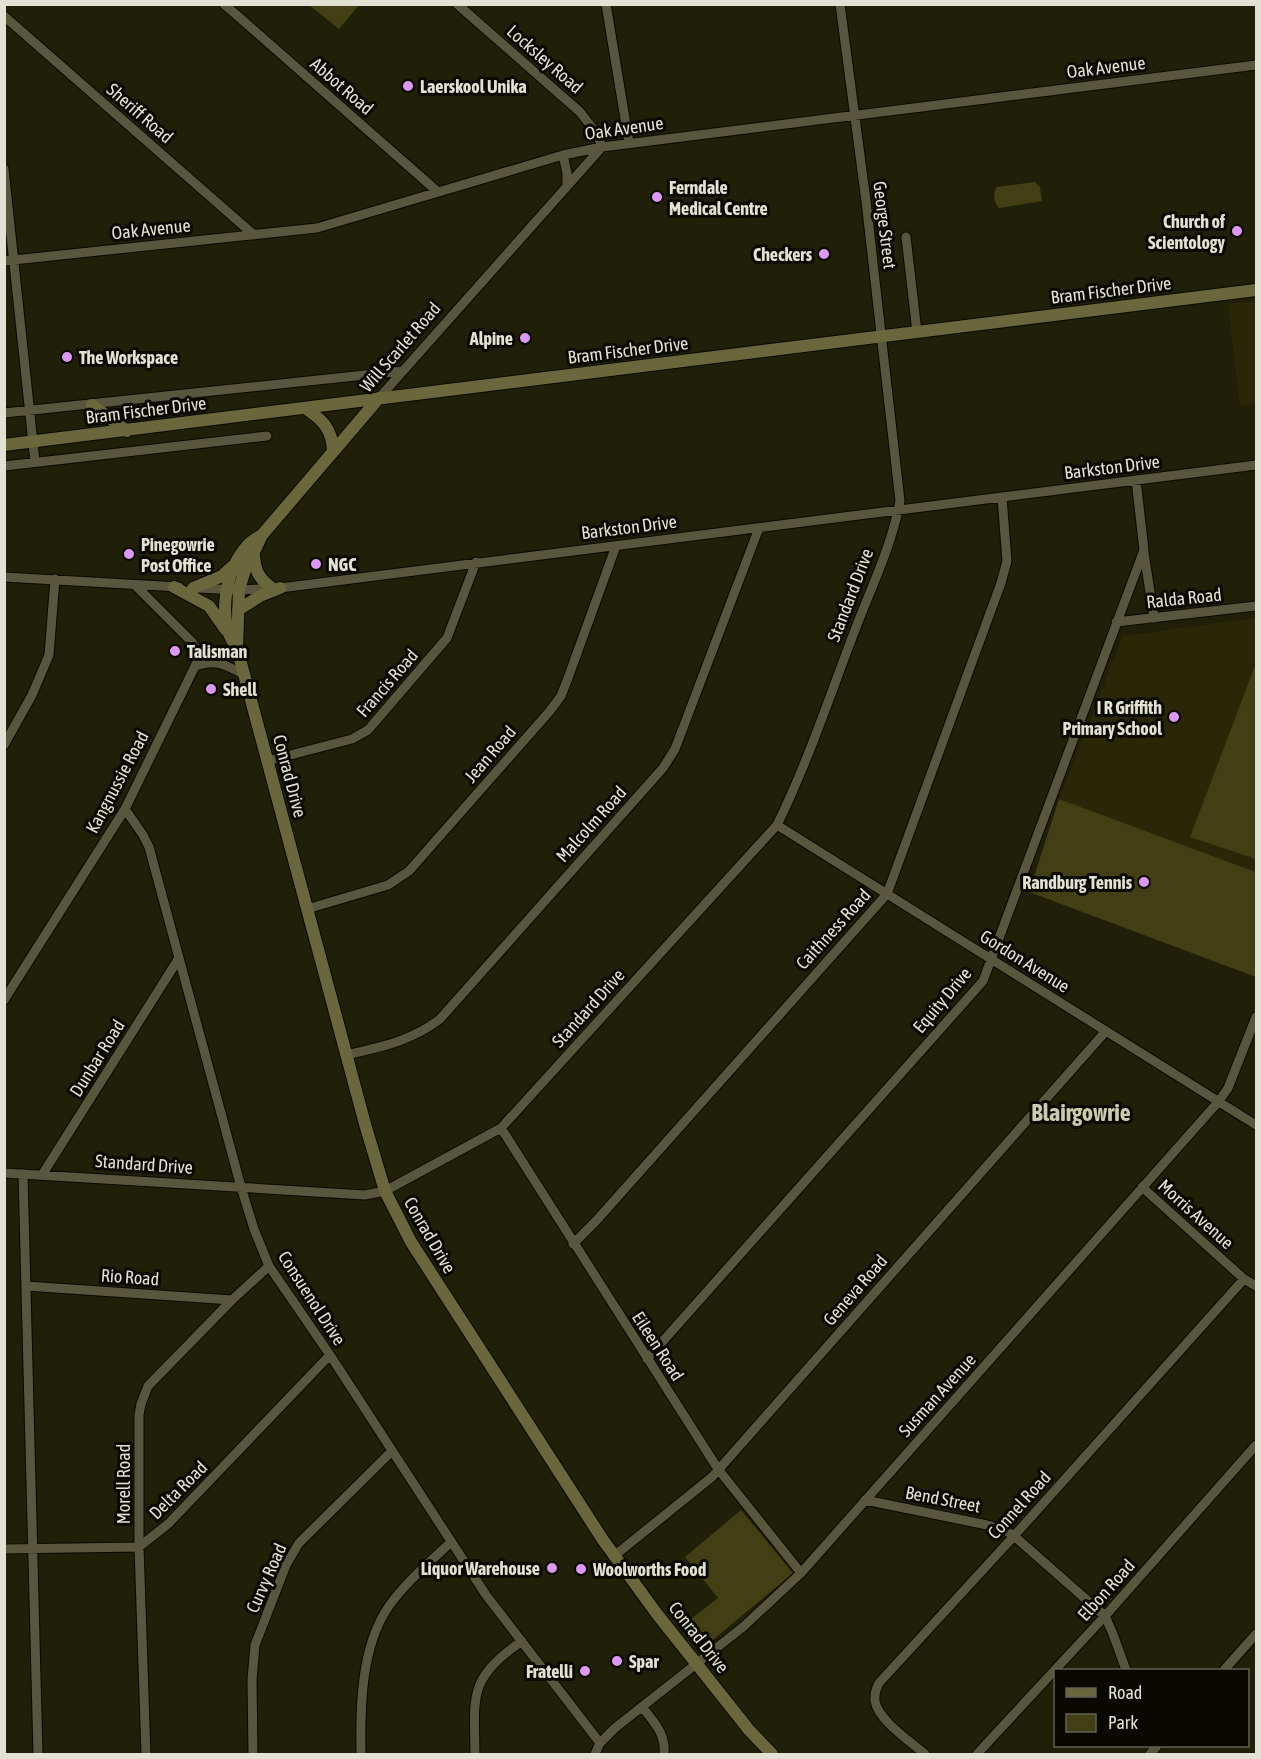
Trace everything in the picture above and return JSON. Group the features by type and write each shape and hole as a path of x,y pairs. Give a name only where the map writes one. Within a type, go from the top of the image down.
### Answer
{"street":[{"name":"Abbot Road","path":"224,4 438,192"},
{"name":"Locksley Road","path":"457,4 583,115 597,134 602,147"},
{"path":"606,4 629,143"},
{"name":"George Street","path":"840,4 896,450"},
{"name":"Sheriff Road","path":"4,16 254,235"},
{"name":"Oak Avenue","path":"9,261 317,228 563,155 602,147 1257,65"},
{"name":"Will Scarlet Road","path":"233,590 232,573 248,545 262,535 379,398 602,147"},
{"path":"563,155 567,184"},
{"path":"4,169 9,261 35,462"},
{"path":"906,237 917,332"},
{"name":"Bram Fischer Drive","path":"4,445 1257,290"},
{"name":"Bram Fischer Drive","path":"4,413 403,371"},
{"path":"92,405 128,430"},
{"path":"305,408 328,428 333,451"},
{"path":"4,466 267,436"},
{"name":"Standard Drive","path":"4,1173 365,1196 385,1191 501,1128 777,825 792,794 819,724 898,510 901,491 896,450"},
{"name":"Barkston Drive","path":"4,577 233,590 276,588 1257,465"},
{"name":"Equity Drive","path":"1136,480 1154,618"},
{"name":"Caithness Road","path":"573,1244 887,894 1001,582 1006,561 1002,497"},
{"name":"Malcolm Road","path":"346,1054 399,1042 426,1031 440,1019 663,768 675,749 759,528"},
{"name":"Will Scarlet Road","path":"233,590 244,573 262,535"},
{"name":"Jean Road","path":"307,909 388,885 409,871 549,712 565,687 616,546"},
{"name":"Equity Drive","path":"647,1359 981,984 1144,550"},
{"path":"254,554 259,577 276,588"},
{"path":"193,588 223,576 238,560"},
{"name":"Francis Road","path":"267,761 338,743 361,735 368,730 447,638 476,562"},
{"path":"4,745 32,695 49,655 55,579"},
{"path":"135,585 195,646 198,656 195,666"},
{"name":"Conrad Drive","path":"174,587 209,606 237,648"},
{"path":"238,610 276,588"},
{"path":"228,634 226,614 233,590"},
{"name":"Conrad Drive","path":"233,590 238,610 237,648 243,674 385,1191 407,1236 573,1496 614,1556 749,1730 772,1755"},
{"name":"Ralda Road","path":"1116,622 1257,606"},
{"path":"195,666 220,662 243,674"},
{"name":"Kangnussie Road","path":"4,1000 125,809 195,666"},
{"name":"Consuenol Drive","path":"125,809 149,847 241,1187 269,1266 330,1355 486,1596 600,1743"},
{"name":"Gordon Avenue","path":"777,825 1257,1125"},
{"name":"Dunbar Road","path":"42,1175 179,958"},
{"name":"Susman Avenue","path":"595,1755 600,1743 615,1728 750,1621 801,1573 1219,1101 1228,1088 1257,1017"},
{"name":"Geneva Road","path":"614,1556 690,1495 718,1469 1106,1031"},
{"name":"Eileen Road","path":"501,1128 718,1469 801,1573"},
{"path":"23,1174 38,1755"},
{"name":"Morris Avenue","path":"1142,1187 1244,1279 1257,1286"},
{"name":"Morell Road","path":"146,1755 139,1547 139,1415 148,1386 232,1300 269,1266"},
{"name":"Connel Road","path":"925,1755 882,1715 875,1701 875,1693 885,1674 1014,1536 1244,1279"},
{"name":"Rio Road","path":"26,1286 232,1300"},
{"name":"Delta Road","path":"139,1547 168,1524 330,1355"},
{"name":"Elbon Road","path":"1056,1669 1257,1445"},
{"name":"Curvy Road","path":"253,1755 252,1680 255,1646 286,1564 299,1543 392,1451"},
{"name":"Bend Street","path":"865,1500 1005,1530 1105,1616 1125,1669"},
{"path":"361,1755 363,1684 379,1625 390,1605 404,1588 451,1542"},
{"path":"4,1549 139,1547"},
{"path":"1226,1669 1257,1634"},
{"path":"475,1755 474,1715 480,1683 493,1663 522,1641"},
{"name":"Elbon Road","path":"977,1755 1054,1671"},
{"path":"642,1707 661,1733 665,1743 663,1755"}],"shaded area":[{"path":"1256,301 1256,404 1240,407 1228,304"},
{"name":"I R Griffith Primary School","path":"1256,618 1256,872 1059,799 1123,636"}],"green space":[{"path":"309,5 359,5 339,29"},
{"path":"1035,182 1040,187 1042,201 999,208 997,206 994,195 997,187"},
{"path":"1256,663 1256,859 1190,837"},
{"name":"Randburg Tennis","path":"1059,799 1256,872 1256,977 1029,892"},
{"path":"741,1510 793,1573 701,1650 682,1626 718,1598 685,1557"}],"place":[{"name":"Laerskool Unika","path":"408,86"},
{"name":"Ferndale Medical Centre","path":"657,197"},
{"name":"Church of Scientology","path":"1237,231"},
{"name":"Checkers","path":"824,254"},
{"name":"Alpine","path":"525,338"},
{"name":"The Workspace","path":"67,357"},
{"name":"Pinegowrie Post Office","path":"129,554"},
{"name":"NGC","path":"316,564"},
{"name":"Talisman","path":"175,651"},
{"name":"Shell","path":"211,689"},
{"name":"I R Griffith Primary School","path":"1174,717"},
{"name":"Randburg Tennis","path":"1144,882"},
{"name":"Liquor Warehouse","path":"552,1568"},
{"name":"Woolworths Food","path":"581,1569"},
{"name":"Spar","path":"617,1661"},
{"name":"Fratelli","path":"585,1671"}],"district":[{"name":"Blairgowrie","path":"1081,1112"}]}
